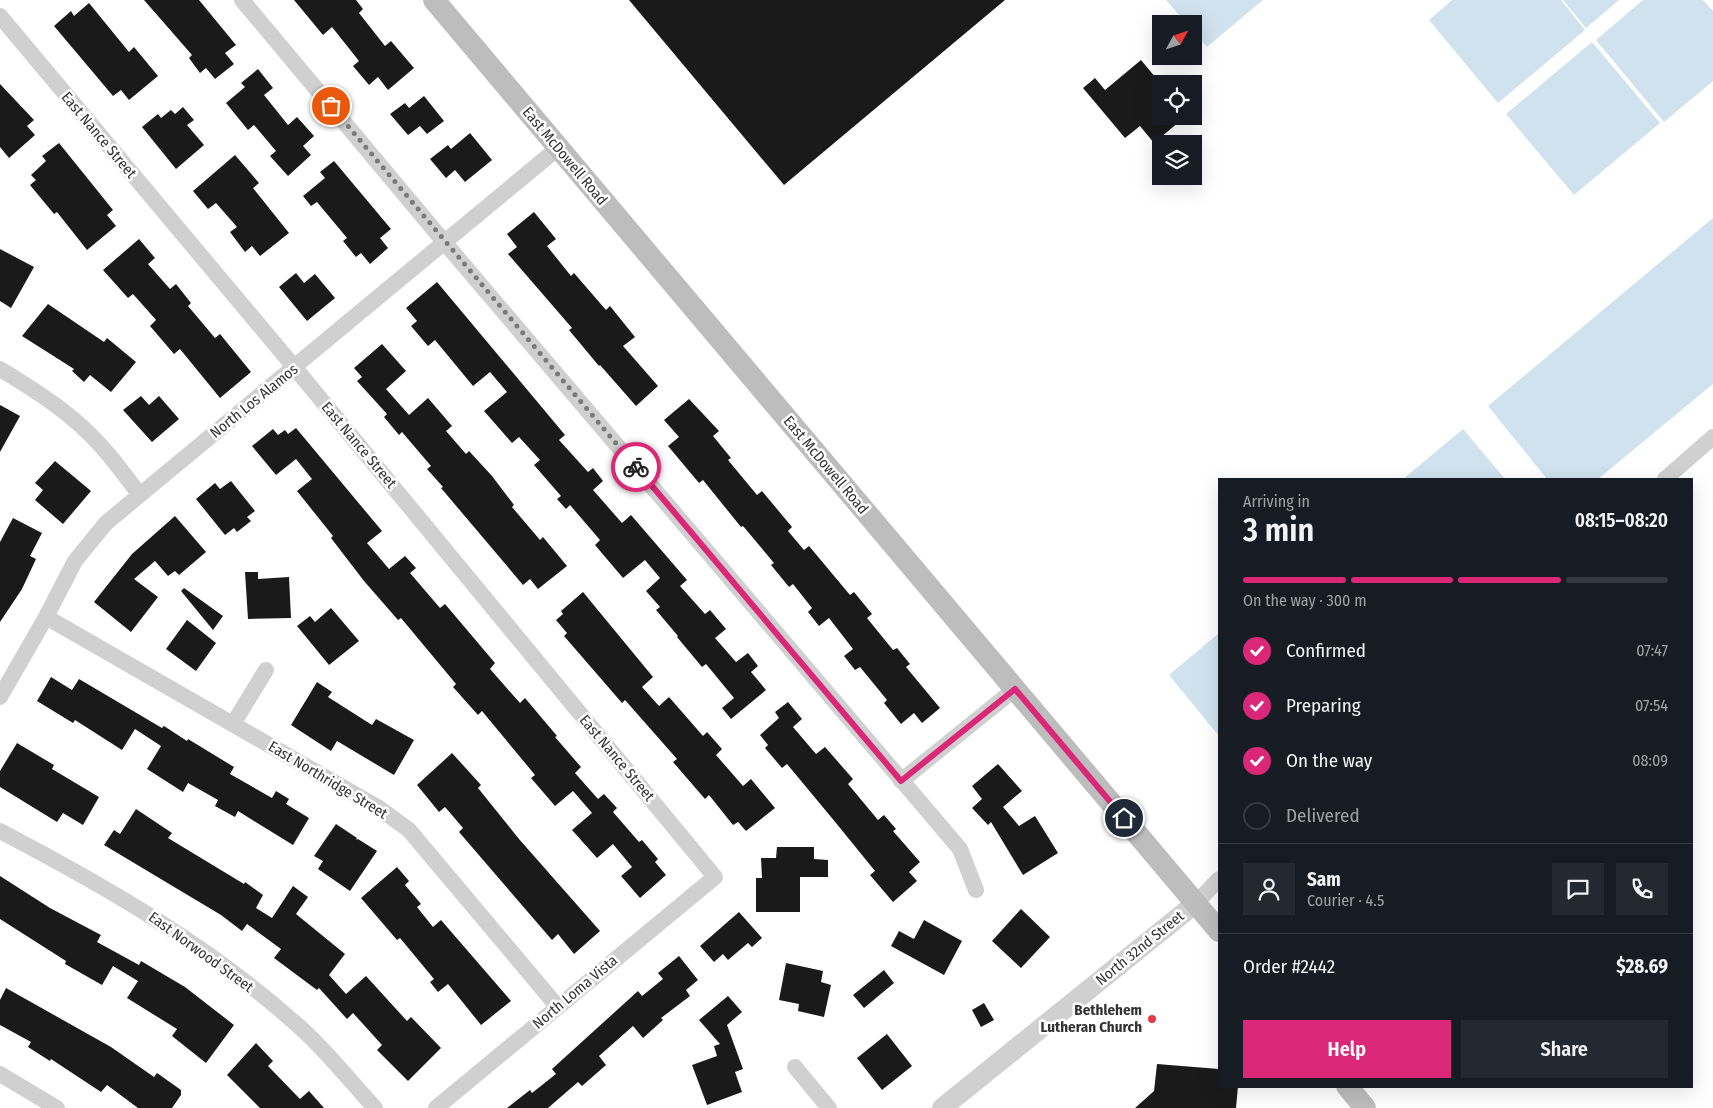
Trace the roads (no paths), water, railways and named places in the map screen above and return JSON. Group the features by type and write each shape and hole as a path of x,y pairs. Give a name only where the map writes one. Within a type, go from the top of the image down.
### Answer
{"main road":[{"name":"East McDowell Road","path":"434,0 1218,930"},
{"path":"1349,1088 1365,1108"}],"street":[{"path":"242,0 445,243 960,849 976,890"},
{"name":"East Nance Street","path":"0,16 295,368 715,877"},
{"name":"North Los Alamos","path":"0,697 75,562 106,523 558,148"},
{"path":"0,370 29,387 74,419 111,457 139,494"},
{"path":"1666,478 1713,437"},
{"name":"East Northridge Street","path":"46,617 379,808 409,830 557,1006"},
{"path":"234,724 266,670"},
{"path":"901,781 1015,689"},
{"name":"East Norwood Street","path":"0,831 141,909 234,972 304,1031 375,1108"},
{"name":"North Loma Vista","path":"436,1108 715,877"},
{"name":"North 32nd Street","path":"942,1108 1196,903 1218,880"},
{"path":"795,1067 829,1108"},
{"path":"0,1074 57,1108"}],"water":[{"path":"1166,0 1263,0 1207,47 1202,41 1202,15 1179,15"},
{"path":"1452,0 1561,0 1585,30 1498,103 1429,20"},
{"path":"1563,0 1619,0 1586,28"},
{"path":"1643,0 1703,0 1713,11 1713,81 1664,122 1596,40"},
{"path":"1592,42 1660,123 1574,195 1506,114"},
{"path":"1713,218 1713,384 1599,478 1546,478 1488,406"},
{"path":"1463,429 1504,478 1404,478"},
{"path":"1218,634 1218,735 1169,675"}],"place":[{"name":"Bethlehem Lutheran Church","path":"1152,1019"}]}
